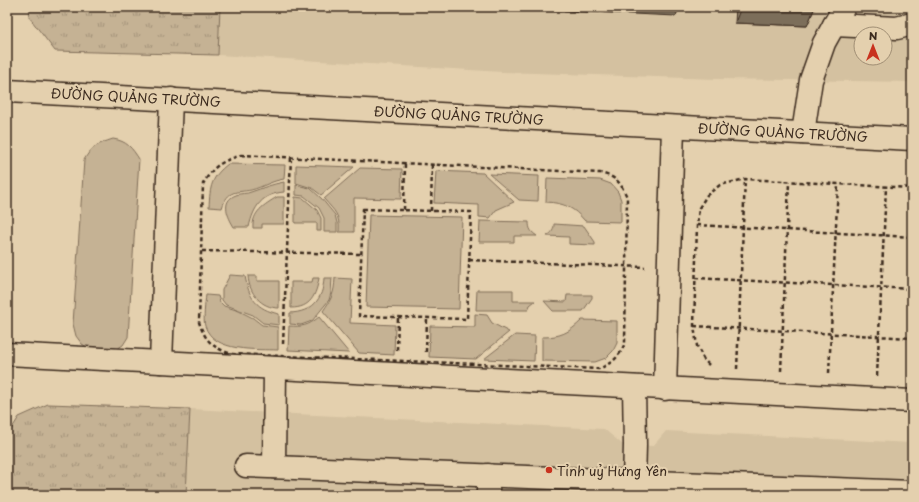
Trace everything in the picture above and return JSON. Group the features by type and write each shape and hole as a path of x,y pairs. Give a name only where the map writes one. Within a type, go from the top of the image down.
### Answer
{"street":[{"path":"803,134 811,80 824,43 839,16 897,28 912,24"},
{"name":"ĐƯỜNG QUẢNG TRƯỜNG","path":"7,90 912,139"},
{"path":"161,362 171,99"},
{"path":"665,389 673,127"},
{"path":"7,354 912,402"},
{"path":"274,468 275,368"},
{"path":"634,387 634,482"},
{"path":"246,466 488,485 555,486 634,482 695,490 912,492"}],"path":[{"path":"241,155 290,157 600,173 613,176 627,197 625,343 621,354 611,363 599,369 232,354 220,350 210,344 199,322 203,184 210,173 222,162 241,155"},
{"path":"283,348 290,157"},
{"path":"404,210 405,163"},
{"path":"431,211 432,164"},
{"path":"737,374 745,179"},
{"path":"712,369 704,360 697,346 694,326 696,225 699,208 707,195 720,185 745,179 912,188"},
{"path":"781,376 789,182"},
{"path":"829,378 838,184"},
{"path":"876,380 886,187"},
{"path":"363,209 404,210 471,212 467,319 359,316 363,209"},
{"path":"696,225 912,237"},
{"path":"202,250 361,254"},
{"path":"469,260 626,266"},
{"path":"695,278 741,279 912,289"},
{"path":"397,361 398,317"},
{"path":"425,362 427,318"},
{"path":"694,326 912,338"}],"shaded area":[{"path":"220,7 912,7 912,82 717,79 503,72 218,55"},
{"name":"Tỉnh uỷ Hưng Yên","path":"190,409 604,429 622,444 653,446 666,431 912,443 912,495 186,495"}],"green space":[{"path":"30,7 220,7 218,55 55,51 29,17"},
{"path":"113,139 126,143 139,159 128,337 123,345 115,350 92,350 82,344 76,336 73,324 84,160 96,146"},
{"path":"228,164 285,165 284,179 251,190 233,193 224,202 222,208 209,207 212,183 218,173"},
{"path":"296,165 354,167 321,195 312,188 296,183"},
{"path":"360,168 402,169 401,199 354,198 354,232 339,232 338,217 324,199"},
{"path":"436,171 483,173 514,202 496,210 490,218 479,217 479,205 434,203"},
{"path":"489,174 539,176 538,201 519,200"},
{"path":"547,178 600,180 611,184 618,192 621,200 621,222 585,221 576,212 568,207 558,203 546,202"},
{"path":"284,182 284,192 270,195 256,207 249,227 234,227 227,210 228,201 231,198 238,194 249,193"},
{"path":"296,185 310,188 321,198 335,215 337,232 324,232 324,218 319,208 304,196 296,195"},
{"path":"277,197 284,197 284,224 262,224 262,228 253,228 254,218 257,213 263,206"},
{"path":"295,197 303,198 317,210 321,218 321,231 317,231 317,223 295,223"},
{"path":"369,215 462,217 459,309 366,307"},
{"path":"480,221 529,222 529,227 537,236 514,236 514,242 479,242"},
{"path":"554,224 584,226 595,242 595,245 569,244 569,237 547,236 554,228"},
{"path":"230,275 245,276 251,296 259,306 279,314 279,325 263,323 253,315 226,305 222,300 222,290"},
{"path":"248,276 257,276 257,281 279,281 279,308 267,305 257,298 251,288"},
{"path":"313,278 319,278 314,295 308,303 303,306 291,308 291,282 312,282"},
{"path":"324,278 332,278 329,300 312,321 301,325 290,324 290,313 298,312 310,307 319,298"},
{"path":"335,278 352,279 350,323 395,325 394,355 359,353 323,311 332,296"},
{"path":"477,290 513,290 513,301 535,301 530,305 528,310 476,310"},
{"path":"206,295 218,296 220,302 224,306 253,318 262,325 278,327 278,350 237,348 217,341 210,335 204,323"},
{"path":"567,295 592,295 592,298 583,311 553,311 544,301 566,302"},
{"path":"475,314 487,315 492,323 509,332 476,359 429,357 430,326 475,327"},
{"path":"319,317 349,353 288,350 289,326 305,325"},
{"path":"582,320 617,321 617,343 613,351 606,358 595,362 542,361 542,337 564,333 573,328"},
{"path":"515,335 535,336 534,361 484,359"},
{"path":"48,404 190,409 186,495 7,495 7,436 19,417"}],"place":[{"name":"Tỉnh uỷ Hưng Yên","path":"549,470"}]}
